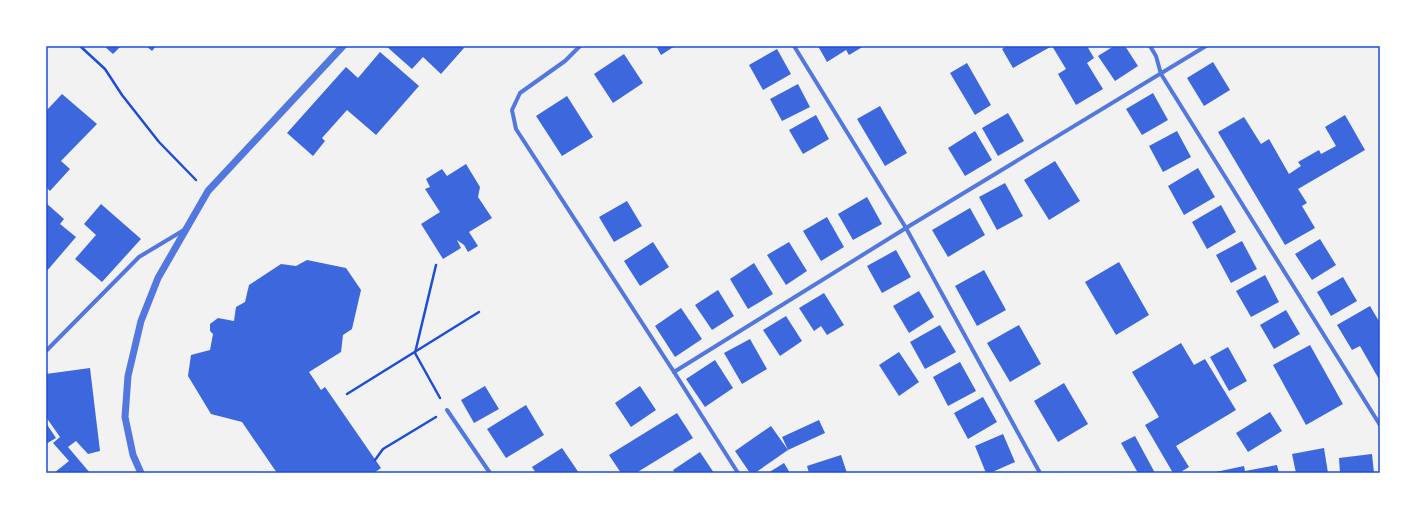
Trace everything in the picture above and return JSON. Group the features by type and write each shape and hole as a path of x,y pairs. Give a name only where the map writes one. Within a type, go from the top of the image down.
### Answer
{"street":[{"path":"141,473 133,455 125,417 128,376 132,353 141,321 158,278 208,191 343,46"},
{"path":"580,46 565,61 520,93 512,110 516,129 738,473"},
{"path":"794,46 906,228 1040,473"},
{"path":"1150,46 1156,56 1161,74 1380,425"},
{"path":"674,372 906,228 1206,46"},
{"path":"46,351 139,257 186,229"},
{"path":"447,410 490,473"}],"path":[{"path":"80,46 105,69 122,95 158,142 186,169"},
{"path":"375,460 384,449 447,410 415,353 436,265"},
{"path":"347,394 479,312"}],"building":[{"path":"104,46 121,46 113,54"},
{"path":"146,46 156,46 152,51"},
{"path":"386,46 462,46 464,48 441,74 423,57 412,69"},
{"path":"656,46 675,46 661,55"},
{"path":"818,46 864,46 849,55 846,50 827,62"},
{"path":"1007,46 1052,46 1013,68 1002,49"},
{"path":"1052,46 1087,46 1094,58 1087,63 1103,89 1076,105 1058,74 1066,69"},
{"path":"1114,46 1125,46 1138,66 1115,81 1098,56"},
{"path":"777,49 791,74 763,90 749,65"},
{"path":"380,52 419,86 376,135 347,110 322,138 325,141 313,156 287,133 346,67 358,78"},
{"path":"624,54 643,83 613,103 594,74"},
{"path":"1213,62 1230,90 1204,106 1187,78"},
{"path":"967,63 991,105 975,115 950,73"},
{"path":"798,84 810,107 782,121 770,99"},
{"path":"1153,93 1168,120 1142,135 1126,109"},
{"path":"62,94 97,124 61,161 70,169 50,191 46,187 46,111"},
{"path":"567,96 593,137 562,156 536,116"},
{"path":"880,106 907,153 885,166 857,119"},
{"path":"1008,113 1024,141 998,156 982,128"},
{"path":"816,115 829,139 803,154 789,130"},
{"path":"1345,115 1365,150 1298,189 1307,203 1302,206 1315,228 1285,245 1218,132 1244,117 1261,144 1269,139 1289,174 1301,166 1298,162 1319,150 1321,154 1336,146 1325,127"},
{"path":"975,131 992,160 965,176 948,148"},
{"path":"1177,131 1191,157 1163,172 1149,146"},
{"path":"1055,161 1080,201 1049,220 1024,180"},
{"path":"466,164 480,187 478,197 492,218 469,232 478,246 468,252 464,245 457,240 461,248 443,259 421,224 440,212 425,189 430,187 426,179 442,169 447,176"},
{"path":"1198,168 1215,197 1184,215 1168,186"},
{"path":"1005,183 1023,216 997,230 979,197"},
{"path":"867,197 882,224 853,240 838,214"},
{"path":"627,201 642,226 614,242 599,217"},
{"path":"46,203 64,219 60,224 76,237 46,272"},
{"path":"101,204 141,239 102,282 75,259 96,235 84,224"},
{"path":"1221,205 1236,232 1207,249 1192,222"},
{"path":"970,208 985,235 948,257 932,230"},
{"path":"827,217 844,247 821,261 803,231"},
{"path":"1320,239 1336,265 1312,280 1295,254"},
{"path":"1242,241 1257,269 1231,283 1216,255"},
{"path":"653,242 669,267 640,286 624,261"},
{"path":"789,242 807,271 786,285 767,255"},
{"path":"896,250 911,277 882,293 867,266"},
{"path":"307,260 346,268 361,290 352,329 343,335 341,352 309,372 321,390 325,387 381,468 374,473 277,473 242,422 211,414 188,376 191,355 210,350 213,334 210,331 210,324 218,318 234,321 236,307 245,302 249,285 281,264 296,266"},
{"path":"1119,262 1149,315 1116,335 1085,282"},
{"path":"754,263 773,294 748,309 730,279"},
{"path":"984,270 1006,310 977,326 955,286"},
{"path":"1265,275 1279,302 1251,317 1236,291"},
{"path":"1343,277 1357,301 1331,316 1317,292"},
{"path":"718,290 734,316 712,330 695,305"},
{"path":"919,291 934,317 909,333 893,306"},
{"path":"824,293 844,325 827,335 821,326 814,331 799,308"},
{"path":"1370,306 1380,323 1380,381 1360,346 1352,350 1337,325"},
{"path":"681,308 702,339 675,357 655,326"},
{"path":"1286,310 1300,334 1274,349 1260,325"},
{"path":"786,316 802,341 780,356 763,330"},
{"path":"940,325 956,352 925,369 910,342"},
{"path":"1019,325 1041,364 1010,382 987,343"},
{"path":"750,339 767,369 742,384 724,353"},
{"path":"1181,343 1194,365 1205,359 1236,410 1176,446 1189,467 1179,473 1173,473 1145,425 1159,417 1132,372"},
{"path":"1310,345 1343,404 1306,425 1273,365"},
{"path":"1228,347 1247,381 1229,391 1210,357"},
{"path":"899,352 919,382 899,396 879,365"},
{"path":"715,360 733,388 705,407 686,379"},
{"path":"960,362 976,391 948,406 933,377"},
{"path":"90,368 100,451 88,454 76,441 68,447 90,473 54,473 69,461 53,443 60,437 46,417 46,374"},
{"path":"1064,383 1088,424 1058,442 1034,401"},
{"path":"485,386 499,409 474,423 461,400"},
{"path":"640,386 656,410 631,427 615,403"},
{"path":"983,397 997,422 968,439 954,413"},
{"path":"526,405 544,435 506,458 487,429"},
{"path":"1270,412 1282,431 1248,452 1236,433"},
{"path":"677,413 693,438 636,473 621,473 609,455"},
{"path":"819,420 825,433 788,450 782,437"},
{"path":"46,423 56,438 46,444"},
{"path":"771,426 788,450 755,473 750,473 735,451"},
{"path":"1003,434 1015,462 990,473 986,473 975,446"},
{"path":"1135,436 1155,473 1138,473 1121,443"},
{"path":"562,448 579,473 536,473 532,467"},
{"path":"1324,448 1328,473 1296,473 1292,454"},
{"path":"700,452 714,473 675,473 673,470"},
{"path":"1372,454 1374,473 1340,473 1339,458"},
{"path":"841,455 847,473 809,473 807,466"},
{"path":"784,463 790,473 768,473"},
{"path":"1277,465 1279,473 1211,473 1244,466 1245,471"}]}
